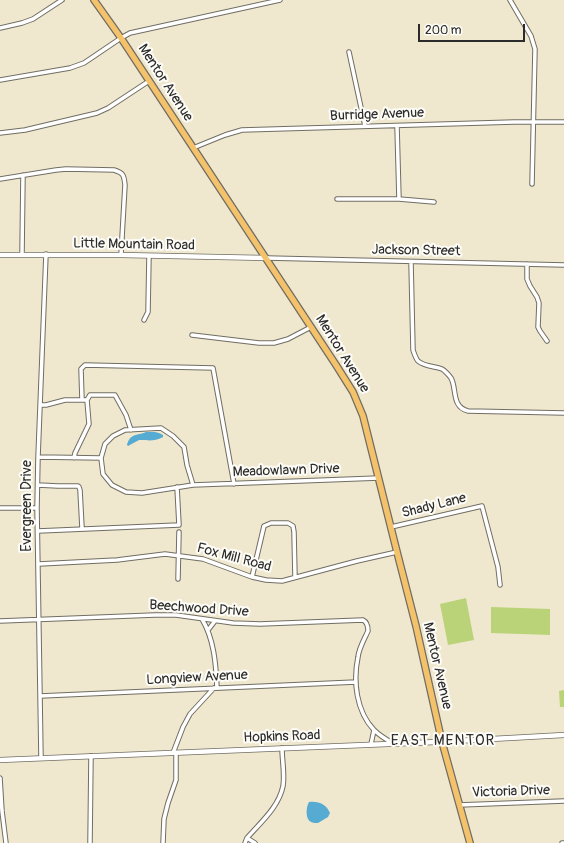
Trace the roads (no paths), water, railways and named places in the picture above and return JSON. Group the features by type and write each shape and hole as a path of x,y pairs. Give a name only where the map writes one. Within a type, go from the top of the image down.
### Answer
{"main road":[{"name":"Mentor Avenue","path":"94,0 121,38 267,258 359,403 416,626 442,742 470,843"}],"street":[{"path":"0,28 22,23 62,0"},
{"path":"0,80 78,66 121,38 130,34 261,2 280,0"},
{"path":"510,0 534,44 532,184"},
{"path":"349,52 365,126"},
{"path":"0,132 25,130 97,113 108,108 149,81"},
{"name":"Burridge Avenue","path":"193,148 242,130 564,122"},
{"path":"397,126 399,199"},
{"path":"0,179 66,169 114,170 120,172 124,178 121,255"},
{"path":"22,254 23,175"},
{"path":"337,199 399,199 434,202"},
{"name":"Little Mountain Road","path":"0,255 46,254 267,258"},
{"name":"Evergreen Drive","path":"41,758 37,508 46,254"},
{"path":"144,320 148,312 148,256"},
{"name":"Jackson Street","path":"267,258 564,265"},
{"path":"412,262 413,350 418,361 429,366 442,369 451,378 460,408 468,411 564,413"},
{"path":"528,264 527,279 539,302 538,327 547,341"},
{"path":"192,335 268,343 288,339 311,327"},
{"path":"82,400 81,369 85,365 213,368 234,484"},
{"path":"74,458 89,424 87,400 90,395 115,395 126,415 131,430"},
{"path":"40,405 65,400 87,400"},
{"path":"38,457 101,458 105,444 113,436 125,430 161,428 174,436 184,447 187,465 193,485"},
{"name":"Meadowlawn Drive","path":"101,458 103,474 112,485 126,492 142,493 193,485 379,478"},
{"path":"38,485 78,486 80,490 82,528"},
{"path":"38,531 179,525 177,487"},
{"name":"Shady Lane","path":"391,527 482,506 498,567 500,585"},
{"path":"0,508 37,508"},
{"path":"252,577 264,526 271,523 288,523 293,526 294,532 295,577"},
{"path":"178,579 179,532"},
{"name":"Fox Mill Road","path":"39,564 117,560 165,554 203,559 252,577 282,581 397,552"},
{"name":"Beechwood Drive","path":"0,621 155,615 176,615 232,623 271,624 360,619 365,621 368,631 358,657 356,682"},
{"path":"163,843 164,819 176,780 174,753 182,727 197,705 215,688 215,662 213,648 208,630 202,619"},
{"path":"208,630 215,621"},
{"path":"356,682 362,710 369,724 374,730 394,744"},
{"name":"Longview Avenue","path":"40,696 356,682"},
{"path":"371,744 374,730"},
{"name":"Hopkins Road","path":"0,760 442,742 564,735"},
{"path":"245,843 247,838 276,803 280,795 283,786 282,748"},
{"path":"90,843 92,756"},
{"path":"0,778 6,843"},
{"name":"Victoria Drive","path":"459,805 564,801"},
{"path":"247,838 255,843"}],"water":[{"path":"146,432 159,433 163,435 163,437 154,440 139,440 128,446 127,445 130,438"},
{"path":"309,802 316,802 324,805 330,813 328,817 318,823 311,822 307,813"}],"district":[{"name":"EAST MENTOR","path":"443,741"}]}
